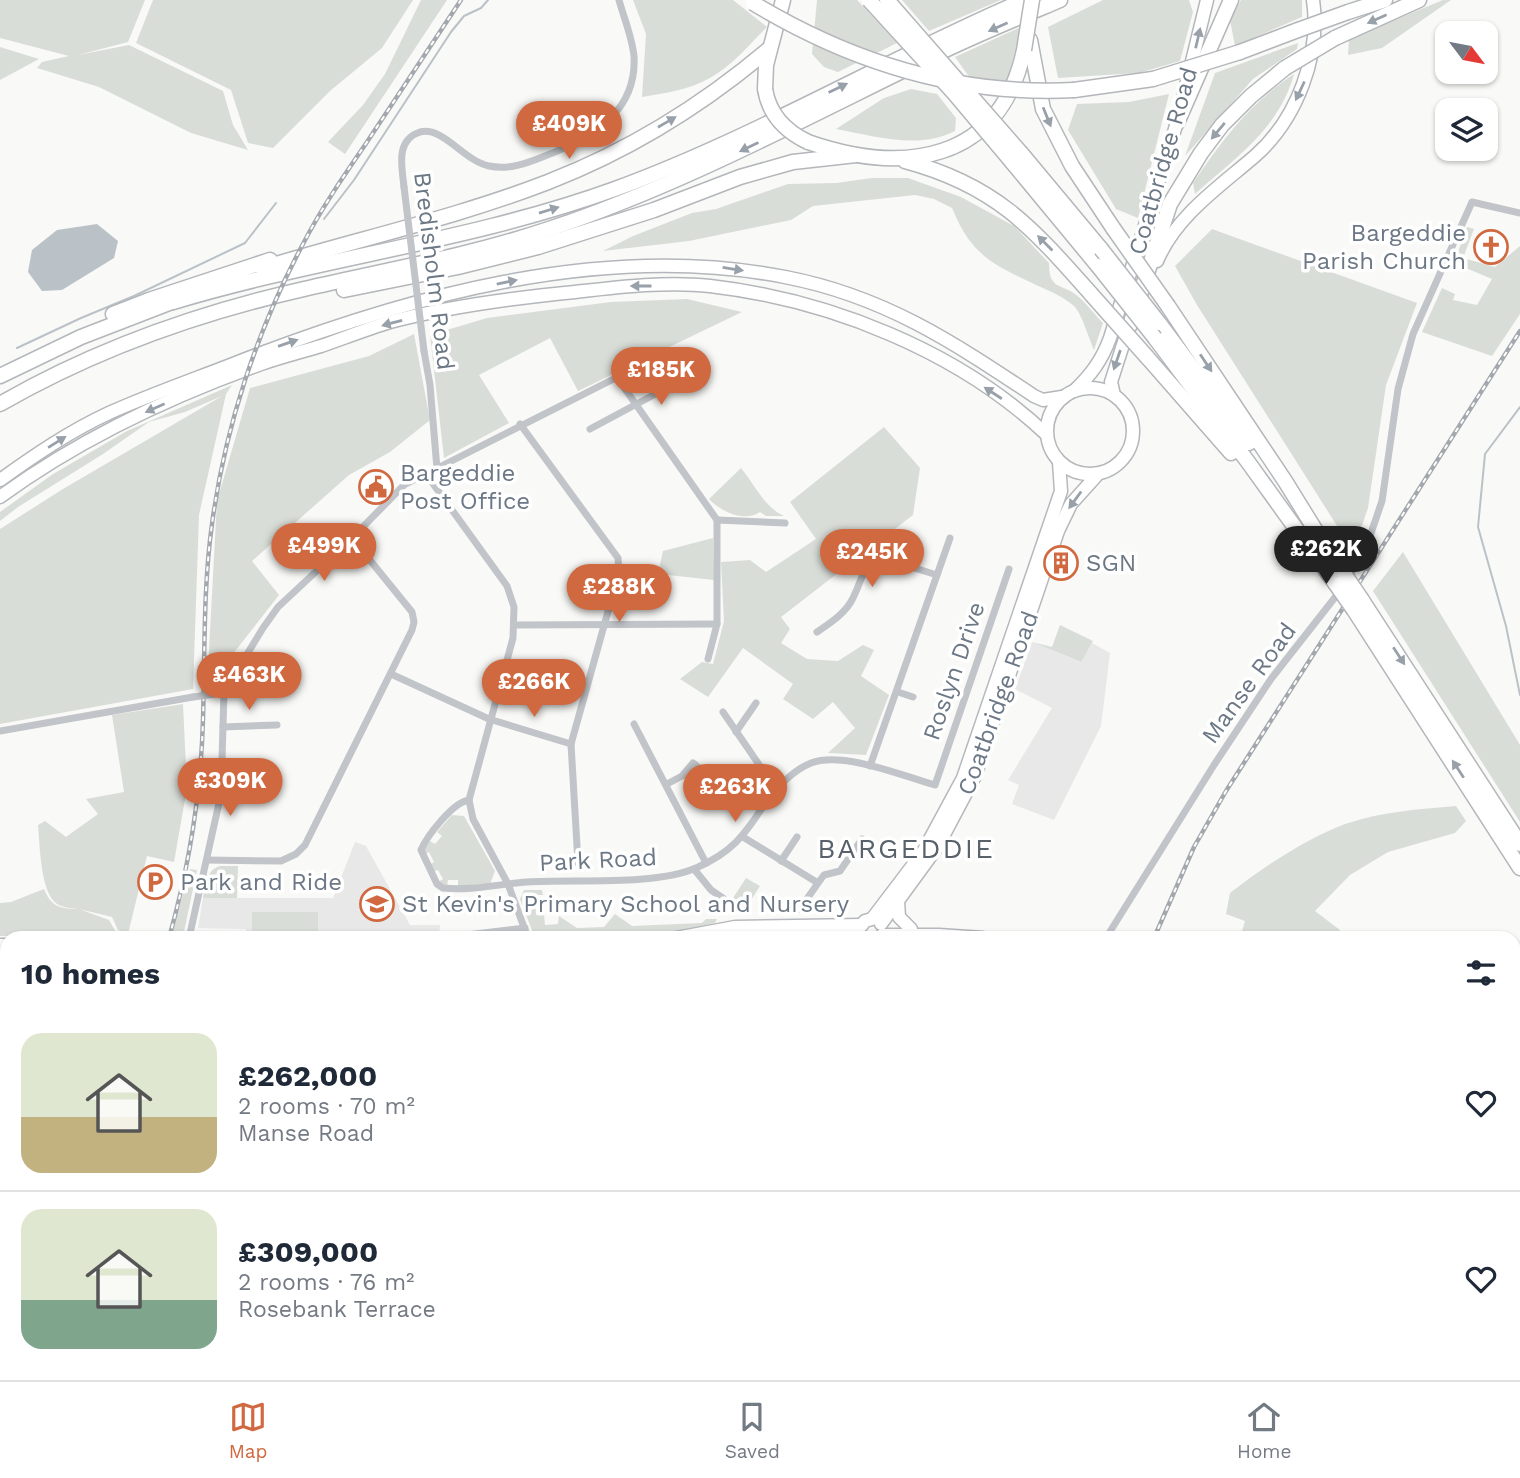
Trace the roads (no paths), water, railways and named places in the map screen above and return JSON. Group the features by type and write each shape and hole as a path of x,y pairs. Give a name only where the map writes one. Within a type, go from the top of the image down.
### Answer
{"highway":[{"path":"781,0 769,49 765,89 769,106 791,133 807,142 856,155"},
{"path":"869,0 1101,250 1159,323 1338,573"},
{"path":"887,0 1017,158 1155,338 1314,554"},
{"path":"173,302 236,284 488,227 616,189 735,139 957,30 1025,0"},
{"path":"1032,0 1028,51 1043,109 1056,138 1285,481 1425,717 1520,869"},
{"path":"0,404 108,350 165,328 291,292 499,245 617,206 730,156 946,50 1060,0"},
{"path":"1177,123 1231,0"},
{"path":"751,1 796,28 844,51 912,74 986,87 1043,91 1074,90 1153,79 1240,52 1385,0"},
{"path":"1130,325 1170,204 1201,153 1222,125 1285,68 1335,38 1419,0"},
{"path":"0,376 81,337 236,277 424,223 549,182 625,146 697,103 769,49"},
{"path":"36,385 111,355 202,324 296,299 457,267 527,250 654,210 740,177 793,162 856,155 887,157 936,154 960,145 979,132 997,114 1008,97 1028,51"},
{"path":"887,157 928,167 969,183 1003,204 1046,243 1241,464 1314,554 1338,573"},
{"path":"396,269 513,247 698,193"},
{"path":"0,368 84,326 149,300 285,255 424,223"},
{"path":"1358,605 1520,844"}],"main road":[{"name":"Coatbridge Road","path":"1068,394 1090,375 1102,358 1110,338 1177,123 1207,0"},
{"name":"Coatbridge Road","path":"1114,395 1111,382 1130,325 1163,248 1173,232 1213,191 1257,154 1294,104 1305,82 1311,59 1313,0"},
{"path":"0,480 69,434 108,414 287,342 387,309 447,295 525,278 622,266 712,266 787,277 849,295 901,314 942,336 1043,400 1093,388 1114,395 1130,415 1133,427 1128,452 1120,462 1098,474 1084,474 1059,462 1046,435 1022,411 951,365 895,335 835,314 776,298 708,286 628,286 454,308 391,322 262,363 160,405 100,434 0,497"},
{"path":"1046,435 1050,414 1068,394"},
{"name":"Coatbridge Road","path":"866,931 923,852 962,778 1061,491 1059,462"},
{"name":"Coatbridge Road","path":"866,931 898,901 938,846 975,776 1058,530 1071,504 1098,474"},
{"path":"898,901 899,917 911,929"},
{"path":"803,925 866,931"},
{"path":"714,931 735,927 803,925 866,931 920,931"}],"street":[{"name":"Bredisholm Road","path":"437,469 430,384 404,187 402,150 411,137 423,131 437,133 462,153 483,165 505,168 522,165 585,139 602,128 621,105 634,66 631,39 619,0"},
{"name":"Manse Road","path":"1110,931 1271,679 1347,581 1368,539 1382,501 1398,389 1413,334 1472,202 1520,213"},
{"path":"191,931 221,794 224,692 278,607 352,538 401,487 520,424 667,352"},
{"path":"617,376 718,520 717,624 708,659"},
{"path":"590,429 674,384"},
{"path":"520,424 618,558 619,572 571,744 578,863"},
{"path":"426,474 507,586 514,607 515,625 469,800 473,819 508,884 526,931"},
{"path":"718,520 785,523"},
{"path":"206,860 281,861 296,854 304,845 412,629 412,612 352,538"},
{"path":"870,766 950,538"},
{"path":"817,632 835,620 853,600 864,570 879,557 937,575"},
{"name":"Roslyn Drive","path":"935,785 1009,569"},
{"path":"515,625 717,624"},
{"path":"391,674 489,719 571,744"},
{"path":"0,731 224,692"},
{"path":"898,692 913,697"},
{"path":"736,732 756,703"},
{"path":"949,711 960,714"},
{"path":"723,712 775,788"},
{"path":"634,724 706,863"},
{"path":"223,727 277,725"},
{"name":"Park Road","path":"469,800 453,808 421,850 437,884 443,888 491,888 508,884 663,877 694,869 719,857 743,837 775,788 811,763 835,760 870,766 935,785"},
{"path":"667,784 682,776 693,763 701,768 715,788 724,794"},
{"path":"743,837 817,883"},
{"path":"781,861 797,837"},
{"path":"800,909 824,875 841,871 862,839"},
{"path":"694,869 711,890 740,910"},
{"path":"508,931 525,928"}],"waterway":[{"path":"324,219 354,180 451,32 464,16 481,8 488,0"},
{"path":"17,348 245,243 276,203"},
{"path":"1520,407 1485,454 1478,527 1506,626 1520,695"}],"railway":[{"path":"171,931 188,857 197,802 209,548 218,488 234,415 271,310 310,231 340,181 461,0"},
{"path":"1157,931 1194,847 1226,791 1520,331"}],"place":[{"name":"Bargeddie Parish Church","path":"1491,247"},
{"name":"Bargeddie Post Office","path":"376,487"},
{"name":"SGN","path":"1061,563"},
{"name":"Park and Ride","path":"155,882"},
{"name":"St Kevin's Primary School and Nursery","path":"377,904"}],"district":[{"name":"BARGEDDIE","path":"906,848"}]}
